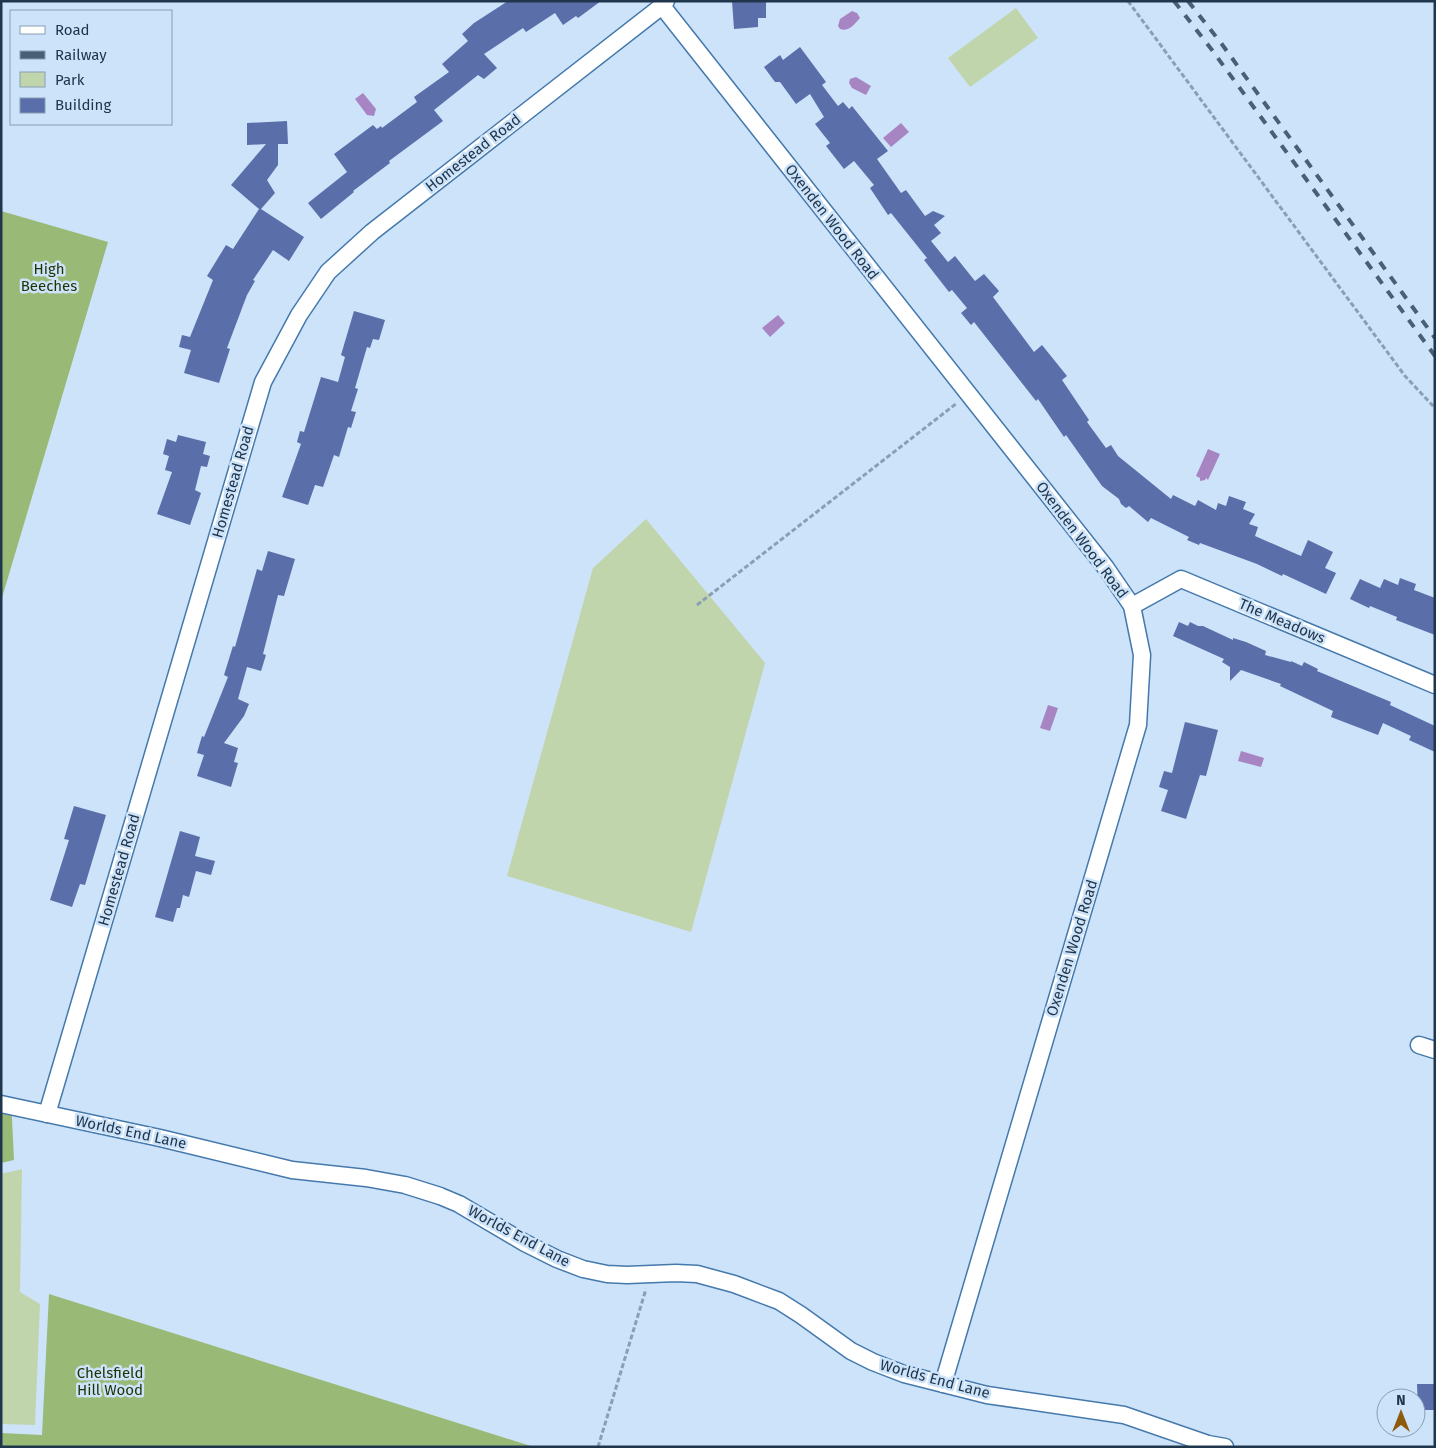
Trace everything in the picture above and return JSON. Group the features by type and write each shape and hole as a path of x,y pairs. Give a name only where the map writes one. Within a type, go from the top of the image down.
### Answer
{"street":[{"name":"Oxenden Wood Road","path":"664,4 1106,568 1132,606 1142,655 1138,726 943,1384"},
{"name":"Homestead Road","path":"47,1114 263,382 298,315 328,272 372,232 664,4"},
{"name":"The Meadows","path":"1132,606 1181,579 1435,685"},
{"path":"1419,1045 1435,1050"},
{"name":"Worlds End Lane","path":"1,1104 160,1138 292,1170 366,1178 405,1185 459,1204 557,1259 583,1269 607,1274 696,1274 734,1284 761,1294 779,1301 801,1314 852,1351 873,1362 904,1374 987,1395 1124,1415 1208,1444 1225,1447"}],"path":[{"path":"1128,1 1405,376 1435,408"},
{"path":"697,605 969,394"},
{"path":"598,1447 651,1274"}],"green space":[{"path":"1016,8 1038,38 970,87 948,58"},
{"name":"High Beeches","path":"1,211 108,242 1,601"},
{"path":"646,519 765,663 691,932 507,876 593,568"},
{"path":"1,1096 11,1098 14,1160 1,1163"},
{"path":"22,1169 20,1292 40,1304 35,1425 1,1424 1,1174"},
{"name":"Chelsfield Hill Wood","path":"49,1294 534,1447 1,1447 1,1433 42,1435"}],"shaded area":[{"path":"852,11 857,13 860,18 849,28 840,29 838,26 840,19"},
{"path":"856,77 871,86 866,95 852,88 849,83 850,79"},
{"path":"363,93 376,109 374,116 367,115 355,99"},
{"path":"901,123 909,132 891,147 883,138"},
{"path":"778,315 785,323 770,337 762,328"},
{"path":"1208,449 1220,454 1208,480 1206,478 1200,481 1200,478 1196,476"},
{"path":"1048,705 1058,708 1050,731 1040,728"},
{"path":"1241,751 1264,758 1261,767 1238,761"}],"building":[{"path":"508,1 601,1 578,18 576,16 563,25 555,13 526,32 523,28 484,54 497,68 484,79 478,75 434,110 443,121 389,161 390,163 353,191 321,219 308,203 347,172 334,154 373,125 377,129 381,126 382,128 417,102 414,97 449,72 442,64 468,41 462,34 474,23"},
{"path":"732,1 766,1 766,18 758,18 758,27 734,29"},
{"path":"800,47 826,82 822,85 838,106 843,102 849,109 852,106 888,151 877,159 901,193 906,190 925,216 933,211 945,216 934,225 941,233 931,241 948,262 955,256 975,281 984,274 999,291 993,297 1034,352 1042,345 1067,376 1062,380 1089,420 1087,422 1106,448 1111,445 1118,456 1171,499 1173,495 1195,506 1198,500 1216,510 1218,503 1226,506 1229,496 1246,502 1243,509 1255,514 1249,524 1258,527 1255,536 1301,556 1308,540 1333,552 1325,568 1336,573 1326,594 1283,574 1282,576 1257,564 1187,540 1189,537 1151,518 1148,522 1129,506 1126,508 1119,499 1102,486 1066,435 1064,437 1038,399 1036,401 974,322 971,325 961,313 967,308 952,290 949,292 924,260 927,258 891,213 888,215 870,188 874,185 854,161 844,169 826,146 830,143 815,124 824,117 810,94 796,104 780,82 775,82 764,67 780,55 783,60"},
{"path":"287,121 288,144 278,144 278,165 267,180 275,193 261,209 304,237 289,261 273,250 253,280 255,281 247,295 227,348 230,349 219,383 184,373 191,350 179,347 182,335 190,337 213,280 207,276 226,245 233,249 259,209 231,185 266,144 247,145 247,123"},
{"path":"354,311 385,320 379,340 373,339 370,348 367,347 355,388 358,389 351,411 356,412 351,428 348,427 339,457 334,455 323,487 315,485 308,505 282,497 301,444 297,442 300,431 304,432 321,377 338,382 345,357 341,355"},
{"path":"178,435 206,442 203,454 210,456 207,467 201,466 195,490 201,493 190,525 157,514 172,472 165,470 169,456 163,454 167,439 176,442"},
{"path":"268,551 295,559 284,596 278,595 263,654 266,655 261,671 247,667 238,699 249,704 244,716 224,743 238,748 234,762 238,763 231,787 197,776 204,755 197,753 202,736 204,737 228,677 224,675 233,646 235,647 257,569 262,571"},
{"path":"1400,578 1416,584 1414,590 1435,598 1435,635 1396,620 1397,617 1370,606 1369,608 1350,599 1360,579 1380,588 1384,579 1398,585"},
{"path":"1179,622 1188,626 1190,622 1233,640 1233,638 1246,642 1266,651 1265,655 1291,661 1302,666 1304,662 1318,669 1317,671 1391,702 1390,705 1435,726 1435,752 1409,740 1411,736 1383,723 1378,735 1331,717 1333,711 1280,686 1281,684 1241,670 1230,681 1230,667 1222,662 1224,659 1173,636"},
{"path":"1185,722 1218,730 1206,776 1200,775 1186,819 1161,811 1168,790 1159,787 1164,771 1172,773"},
{"path":"74,806 106,815 85,885 80,884 72,907 50,900 69,840 64,839"},
{"path":"180,831 200,837 195,856 215,861 211,875 196,871 189,897 183,895 180,908 177,908 173,922 155,917"},
{"path":"1417,1384 1435,1384 1435,1410 1426,1410 1426,1388 1417,1388"}],"railway":[{"path":"1174,1 1212,50 1435,356"},
{"path":"1188,1 1221,43 1435,338"}]}
